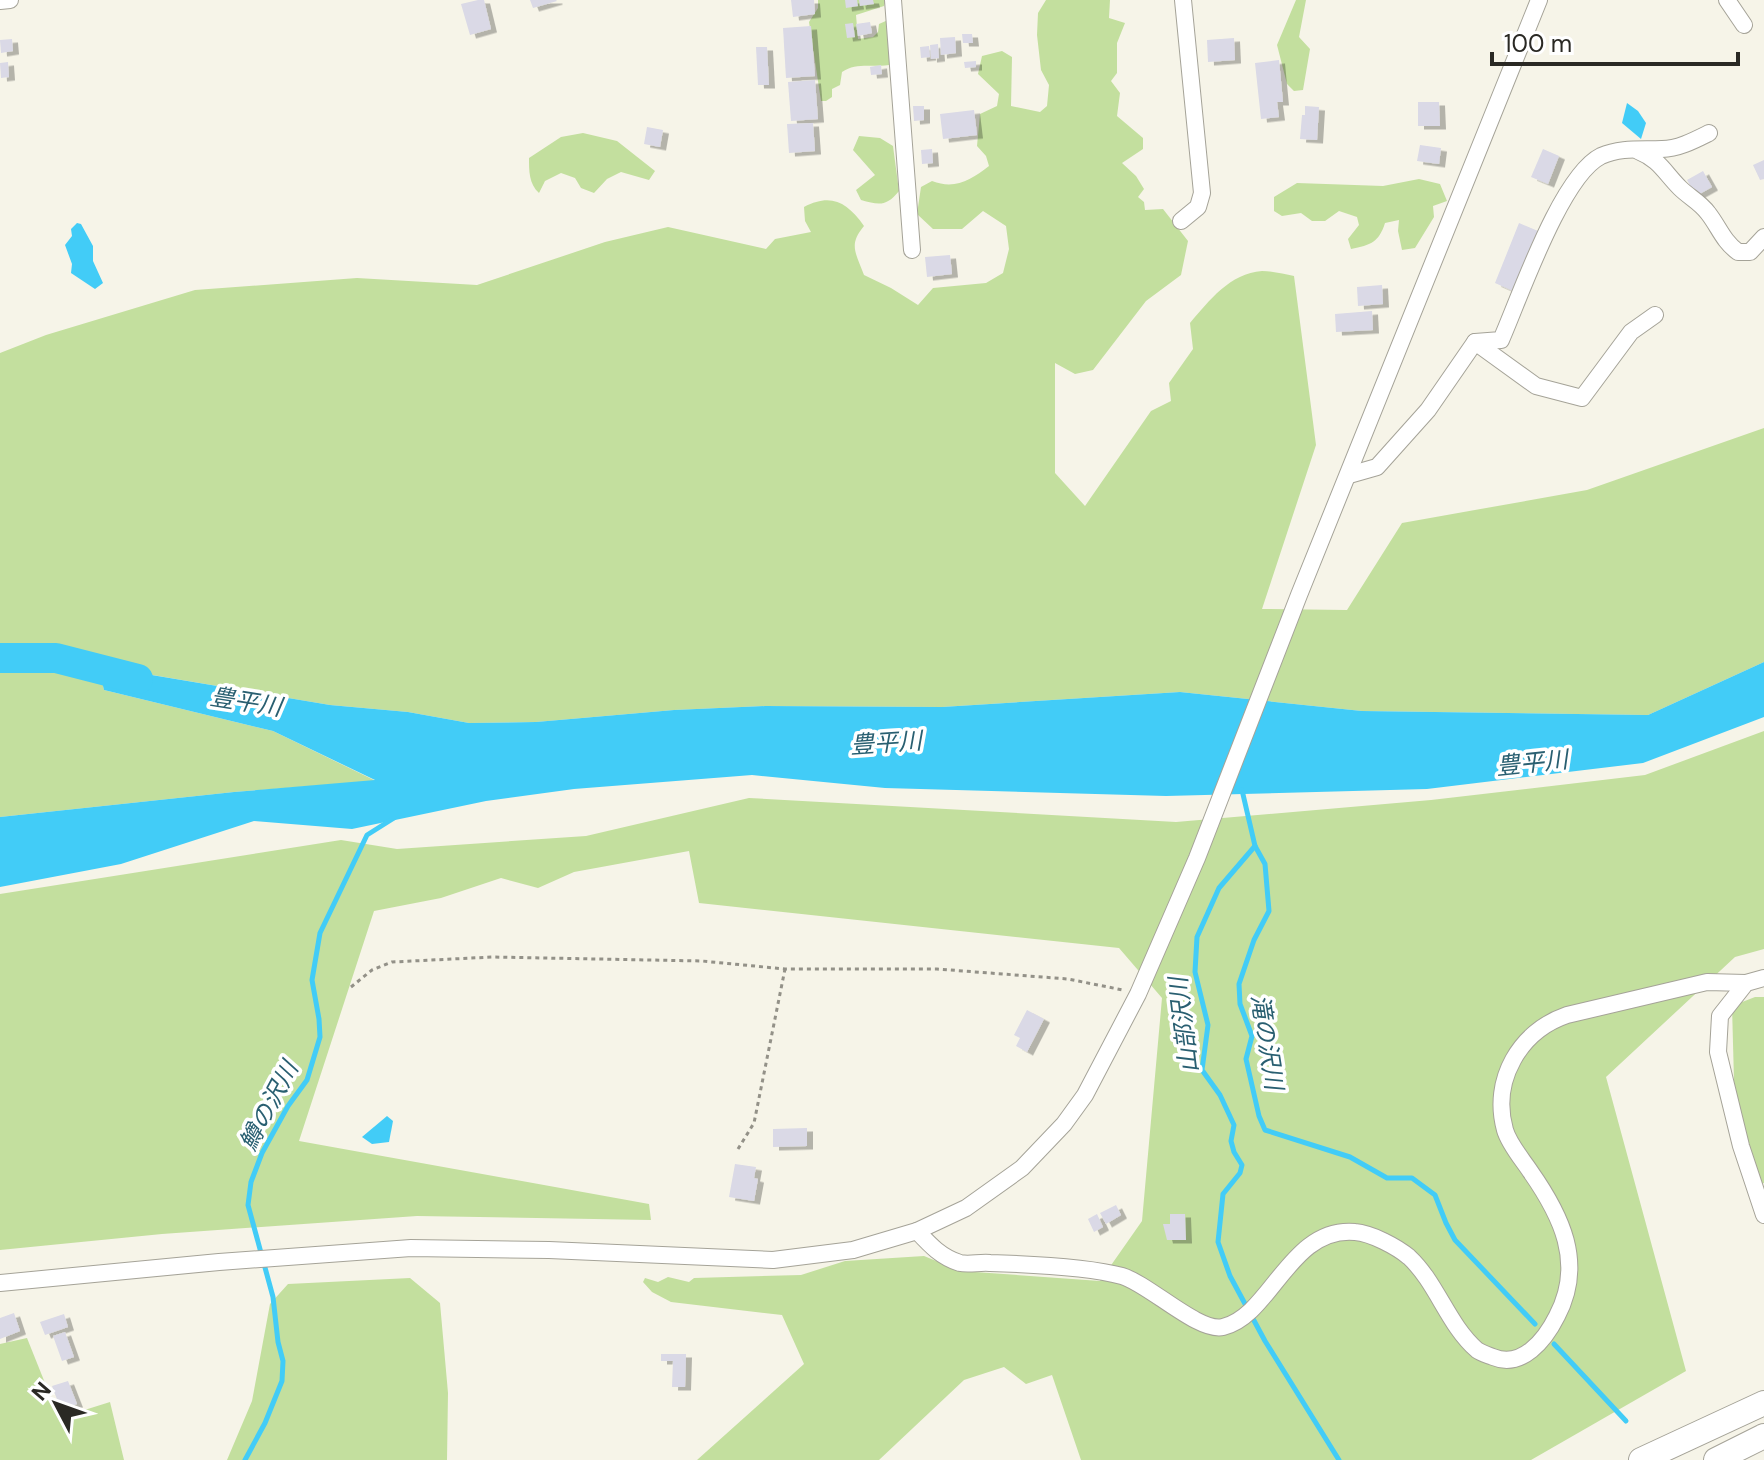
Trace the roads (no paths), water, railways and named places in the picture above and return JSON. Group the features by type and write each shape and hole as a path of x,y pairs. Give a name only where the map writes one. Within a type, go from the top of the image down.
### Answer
{"highway":[{"path":"1641,1460 1764,1403"},
{"path":"1716,1460 1764,1436"}],"street":[{"path":"0,1 10,0"},
{"path":"893,0 912,250"},
{"path":"1181,221 1198,207 1202,193 1183,0"},
{"path":"0,1283 411,1248 549,1250 773,1260 853,1250 917,1231 966,1208 1022,1168 1044,1147 1085,1095 1138,994 1197,858 1299,595 1539,0"},
{"path":"1727,0 1744,25"},
{"path":"1475,342 1501,340 1554,216 1585,170 1599,157 1633,149 1665,149 1709,133"},
{"path":"1633,149 1653,157 1680,188 1698,201 1719,233 1738,252 1750,252 1764,237"},
{"path":"1475,342 1536,386 1582,398 1631,332 1655,315"},
{"path":"1349,475 1377,467 1428,410 1475,342"},
{"path":"917,1231 937,1252 963,1264 988,1263 1123,1276 1201,1323 1221,1328 1247,1313 1309,1245 1332,1234 1356,1231 1409,1257 1478,1351 1505,1361 1519,1359 1537,1346 1558,1315 1567,1286 1569,1258 1566,1236 1558,1215 1505,1131 1503,1093 1513,1058 1530,1035 1549,1021 1567,1015 1707,982 1746,983 1764,978"},
{"path":"1746,983 1720,1016 1718,1052 1741,1146 1764,1215"}],"water":[{"path":"1627,103 1638,111 1646,123 1641,139 1622,123"},
{"path":"77,223 81,224 93,246 93,261 103,283 95,289 71,273 72,264 65,245"},
{"path":"1764,662 1764,717 1643,763 1427,789 1166,796 885,788 752,775 574,789 486,801 352,829 254,821 121,864 0,887 0,817 375,780 273,731 104,690 98,666 330,705 408,712 469,723 536,722 765,706 942,707 1180,692 1362,711 1648,715"},
{"path":"387,1116 393,1121 389,1142 372,1144 362,1137"}],"waterway":[{"name":"豊平川","path":"0,658 56,658 138,679"},
{"name":"滝の沢川","path":"1242,790 1255,846 1265,864 1269,911 1254,940 1239,984 1240,1004 1252,1036 1246,1059 1265,1130 1350,1157 1387,1178 1412,1178 1435,1195 1455,1240 1535,1324"},
{"name":"鱒の沢川","path":"245,1460 265,1423 282,1381 283,1361 273,1297 248,1205 251,1182 262,1153 288,1106 307,1080 320,1037 312,980 320,933 367,835 394,818"},
{"name":"山部沢川","path":"1255,846 1219,888 1197,937 1195,972 1208,1025 1202,1070 1220,1095 1234,1125 1231,1141 1242,1165 1240,1173 1223,1194 1218,1242 1230,1276 1265,1341 1339,1460"},
{"name":"滝の沢川","path":"1554,1344 1626,1421"}]}
